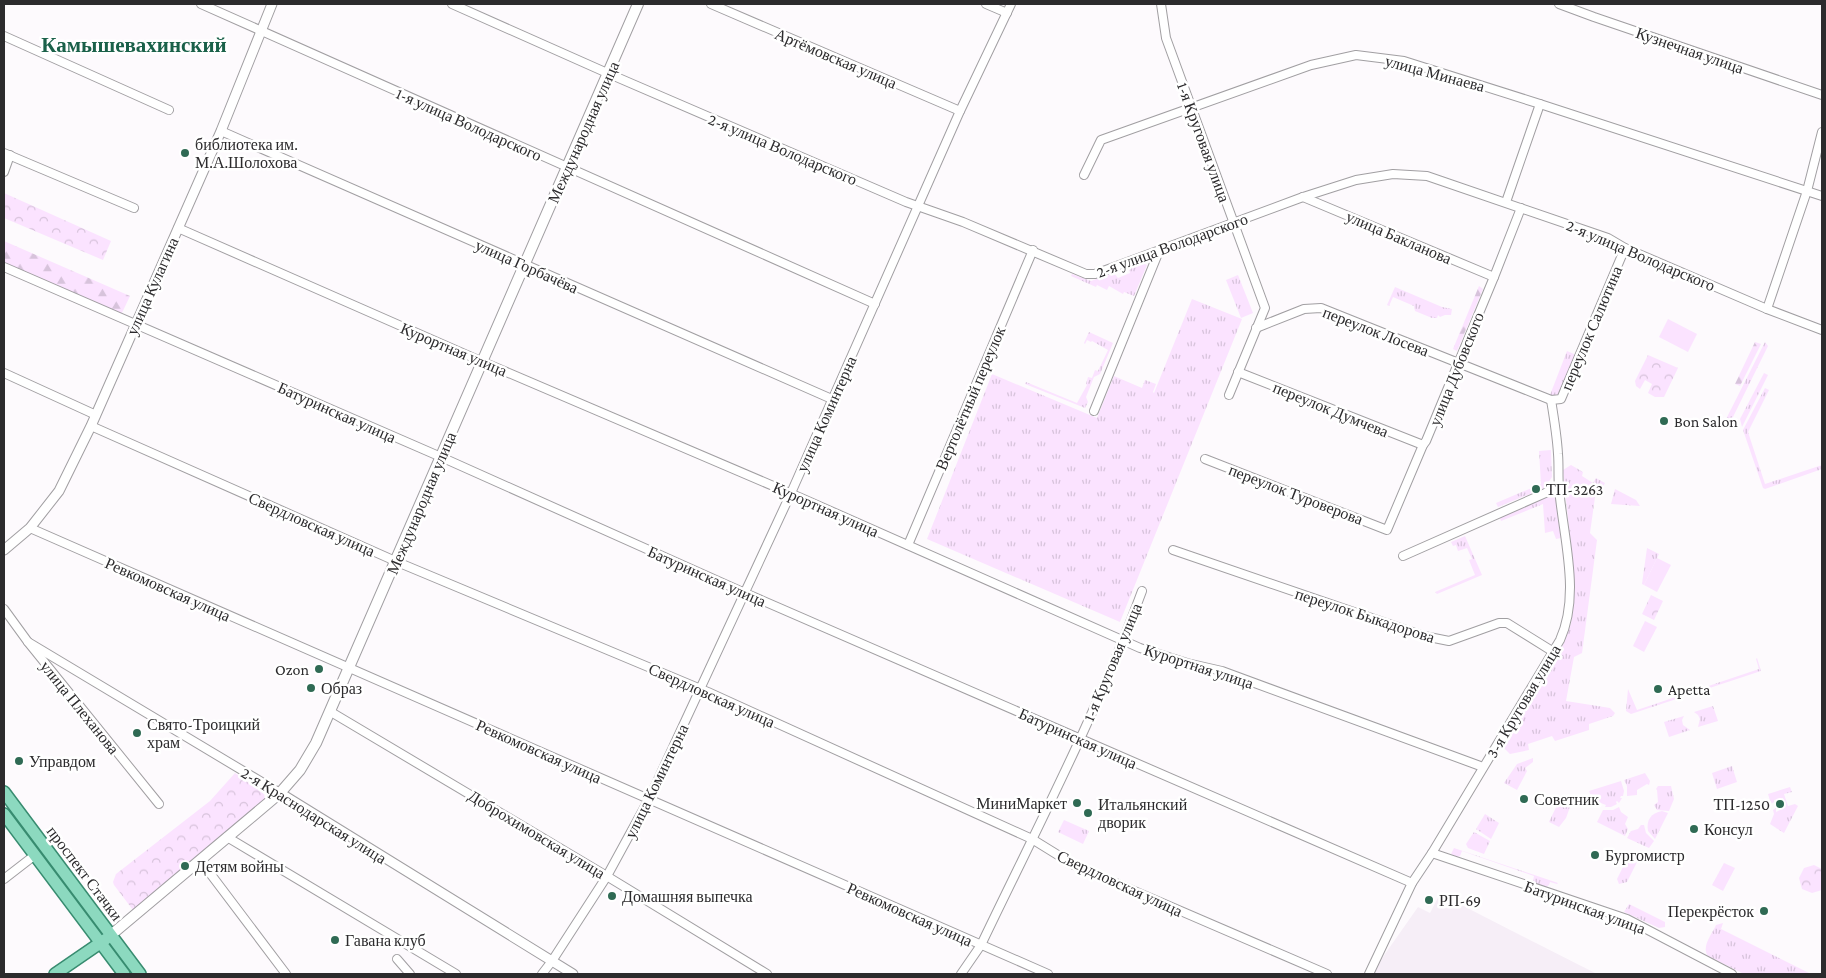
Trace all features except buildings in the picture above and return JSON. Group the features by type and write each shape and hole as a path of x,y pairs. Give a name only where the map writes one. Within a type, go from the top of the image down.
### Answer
{"main road":[{"name":"Международная улица","path":"111,935 280,793 300,770 316,744 638,4"},
{"name":"проспект Стачки","path":"4,792 140,974"},
{"name":"проспект Стачки","path":"4,814 124,974"},
{"path":"55,974 111,935"}],"street":[{"name":"1-я улица Володарского","path":"200,4 874,304"},
{"name":"улица Кулагина","path":"4,550 30,528 59,491 91,426 221,131 272,4"},
{"name":"2-я улица Володарского","path":"452,4 608,74 906,202 1033,250 1091,275 1303,197 1356,180 1393,174 1427,176 1608,238 1625,248 1767,309 1822,330"},
{"name":"Артёмовская улица","path":"712,4 960,111"},
{"path":"986,4 1007,13"},
{"name":"улица Коминтерна","path":"542,974 607,876 648,799 834,400 874,304 960,111 1011,4"},
{"name":"1-я Круговая улица","path":"1161,4 1166,38 1271,322"},
{"name":"Кузнечная улица","path":"1559,4 1822,95"},
{"path":"4,36 169,110"},
{"name":"улица Минаева","path":"1084,175 1101,140 1311,64 1356,55 1404,61 1822,196"},
{"path":"1506,202 1540,104"},
{"name":"улица Горбачёва","path":"221,131 834,400"},
{"path":"1767,309 1807,191 1822,132"},
{"path":"4,172 7,154 134,208"},
{"name":"улица Бакланова","path":"1303,197 1494,277"},
{"name":"улица Дубовского","path":"1387,530 1423,445 1426,442 1521,208"},
{"name":"Курортная улица","path":"178,228 483,362 791,493 1124,639 1140,648 1187,663 1222,671 1483,767"},
{"name":"переулок Салютина","path":"1551,400 1561,400 1625,248"},
{"name":"Вертолётный переулок","path":"908,545 1033,250"},
{"path":"1094,411 1159,251"},
{"name":"Батуринская улица","path":"4,267 744,593 1412,883"},
{"path":"1229,395 1265,308"},
{"name":"переулок Лосева","path":"1256,328 1304,309 1321,308 1551,400"},
{"name":"переулок Думчева","path":"1238,372 1423,445"},
{"path":"4,373 96,415"},
{"name":"3-я Круговая улица","path":"1369,974 1412,883 1432,853 1566,626 1569,606 1568,567 1551,400"},
{"name":"Свердловская улица","path":"91,426 396,562 700,689 1032,839 1074,865 1327,974"},
{"name":"переулок Туроверова","path":"1205,459 1387,530"},
{"path":"1403,556 1559,487"},
{"name":"Ревкомовская улица","path":"30,528 1048,974"},
{"name":"переулок Быкадорова","path":"1173,550 1424,636 1449,641 1499,623 1507,623 1552,652"},
{"name":"1-я Круговая улица","path":"960,974 981,945 1080,739 1124,639 1142,591"},
{"name":"улица Плеханова","path":"4,609 28,642 159,804"},
{"name":"2-я Краснодарская улица","path":"28,642 280,793 573,974"},
{"name":"Доброхимовская улица","path":"331,712 607,876 767,974"},
{"path":"227,837 456,974"},
{"name":"Батуринская улица","path":"1432,853 1627,919 1732,974"},
{"path":"4,879 35,855"},
{"path":"200,860 286,974"},
{"path":"397,959 410,974"}],"shaded area":[{"path":"1440,894 1597,974 1371,974 1418,907 1430,913"}],"green space":[{"path":"4,193 111,241 103,260 4,218"},
{"path":"4,241 130,296 121,315 4,265"},
{"path":"1142,263 1147,265 1134,296 1124,292 1123,294 1109,286 1107,290 1097,285 1096,287 1071,276 1072,274 1091,281 1114,273 1118,278 1130,273 1129,268"},
{"path":"1238,275 1253,313 1241,318 1226,280"},
{"path":"1479,286 1483,289 1457,351 1453,349"},
{"path":"1395,287 1442,307 1452,309 1451,315 1440,317 1438,315 1437,318 1432,318 1415,311 1414,306 1393,297 1389,306 1387,305"},
{"path":"1192,299 1242,319 1120,622 927,539 992,374 1097,418 1114,376 1142,388 1145,380 1156,384 1154,393"},
{"path":"1668,319 1697,334 1688,352 1659,337"},
{"path":"1089,332 1113,343 1100,374 1094,377 1086,397 1088,402 1085,408 1025,384 1026,382 1077,403 1087,385 1088,377 1092,378 1095,370 1098,371 1108,350 1092,341 1087,340 1085,344"},
{"path":"1755,342 1761,344 1740,386 1735,384"},
{"path":"1765,342 1768,346 1731,421 1723,425"},
{"path":"1567,351 1574,354 1576,358 1557,398 1550,395"},
{"path":"1648,355 1678,368 1664,397 1655,397 1648,393 1652,384 1645,380 1640,389 1636,386 1635,381"},
{"path":"1764,373 1768,375 1742,427 1740,419"},
{"path":"1765,388 1769,390 1748,432 1765,484 1822,465 1822,469 1765,489 1763,488 1743,430"},
{"path":"1551,450 1552,477 1547,487 1498,507 1496,503 1541,484 1539,451"},
{"path":"1571,465 1583,472 1582,476 1593,483 1596,478 1605,483 1603,487 1596,490 1590,533 1597,540 1582,653 1574,657 1566,701 1610,708 1615,713 1613,716 1589,724 1589,730 1555,741 1552,736 1528,744 1529,750 1510,754 1504,748 1504,743 1563,645 1571,623 1573,567 1563,470"},
{"path":"1615,489 1636,500 1640,506 1611,504"},
{"path":"1547,497 1554,497 1557,502 1561,538 1556,539 1553,531 1545,533 1543,504 1501,521 1499,515"},
{"path":"1465,536 1482,575 1437,594 1435,592 1475,575 1469,560 1472,559 1467,548 1458,551 1456,545 1453,546 1451,542"},
{"path":"1647,548 1659,554 1644,585 1642,584"},
{"path":"1657,558 1671,565 1657,592 1644,585"},
{"path":"1651,595 1663,601 1654,620 1642,614"},
{"path":"1645,621 1657,627 1644,652 1633,646"},
{"path":"1757,658 1761,671 1631,714 1626,711 1628,689 1637,710 1759,669"},
{"path":"1713,706 1718,721 1698,727 1700,719 1694,712"},
{"path":"1684,716 1682,720 1683,725 1690,730 1669,737 1664,722"},
{"path":"1533,758 1533,762 1525,768 1527,771 1517,790 1504,783 1517,764"},
{"path":"1732,766 1737,782 1717,789 1712,773"},
{"path":"235,773 264,794 265,800 136,910 133,910 114,885 113,882 116,874 210,801"},
{"path":"1645,773 1650,781 1649,785 1647,784 1637,790 1637,795 1627,796 1627,786 1624,780"},
{"path":"1621,781 1624,791 1623,796 1621,796 1620,798 1622,798 1619,803 1617,801 1617,804 1611,807 1605,807 1606,805 1598,802 1591,796 1589,791"},
{"path":"1658,786 1671,786 1674,799 1669,811 1657,810 1654,805 1658,802 1656,789"},
{"path":"1790,787 1792,792 1784,794 1788,806 1795,804 1798,806 1784,833 1770,824 1774,814 1773,810 1776,808 1776,812 1786,807 1783,798 1774,800 1771,804 1768,794"},
{"path":"1588,798 1570,807 1566,818 1559,827 1549,822 1559,801 1570,804"},
{"path":"1619,807 1621,812 1628,817 1625,824 1628,829 1625,836 1597,822 1603,810 1613,810"},
{"path":"1662,811 1668,813 1655,839 1648,831 1649,820 1652,815"},
{"path":"1485,814 1499,823 1491,839 1476,829"},
{"path":"1064,820 1089,831 1083,844 1058,832"},
{"path":"1641,825 1644,825 1646,833 1654,841 1649,848 1627,838 1631,831 1638,829"},
{"path":"1474,832 1490,841 1484,854 1468,848 1466,844"},
{"path":"1454,848 1558,883 1550,882 1546,887 1534,883 1534,876 1462,851 1460,856 1457,857 1451,854"},
{"path":"1628,851 1637,856 1638,860 1627,882 1619,884 1617,879 1625,863"},
{"path":"1724,863 1735,868 1723,891 1712,885"},
{"path":"1814,865 1822,869 1822,890 1812,893 1802,889 1799,878 1804,868"},
{"path":"1629,904 1665,922 1665,927 1659,928 1624,912"},
{"path":"1723,923 1721,929 1811,974 1744,974 1708,956 1706,945 1716,925"}],"place":[{"name":"библиотека им. М.А.Шолохова","path":"185,153"},
{"name":"Bon Salon","path":"1664,421"},
{"name":"ТП-3263","path":"1536,489"},
{"name":"Ozon","path":"319,669"},
{"name":"Образ","path":"311,688"},
{"name":"Apetta","path":"1658,689"},
{"name":"Свято-Троицкий храм","path":"137,733"},
{"name":"Управдом","path":"19,761"},
{"name":"Советник","path":"1524,799"},
{"name":"МиниМаркет","path":"1077,803"},
{"name":"ТП-1250","path":"1780,804"},
{"name":"Итальянский дворик","path":"1088,813"},
{"name":"Консул","path":"1694,829"},
{"name":"Бургомистр","path":"1595,855"},
{"name":"Детям войны","path":"185,866"},
{"name":"Домашняя выпечка","path":"612,896"},
{"name":"РП-69","path":"1429,900"},
{"name":"Перекрёсток","path":"1764,911"},
{"name":"Гавана клуб","path":"335,940"}],"district":[{"name":"Камышевахинский","path":"134,45"}]}
